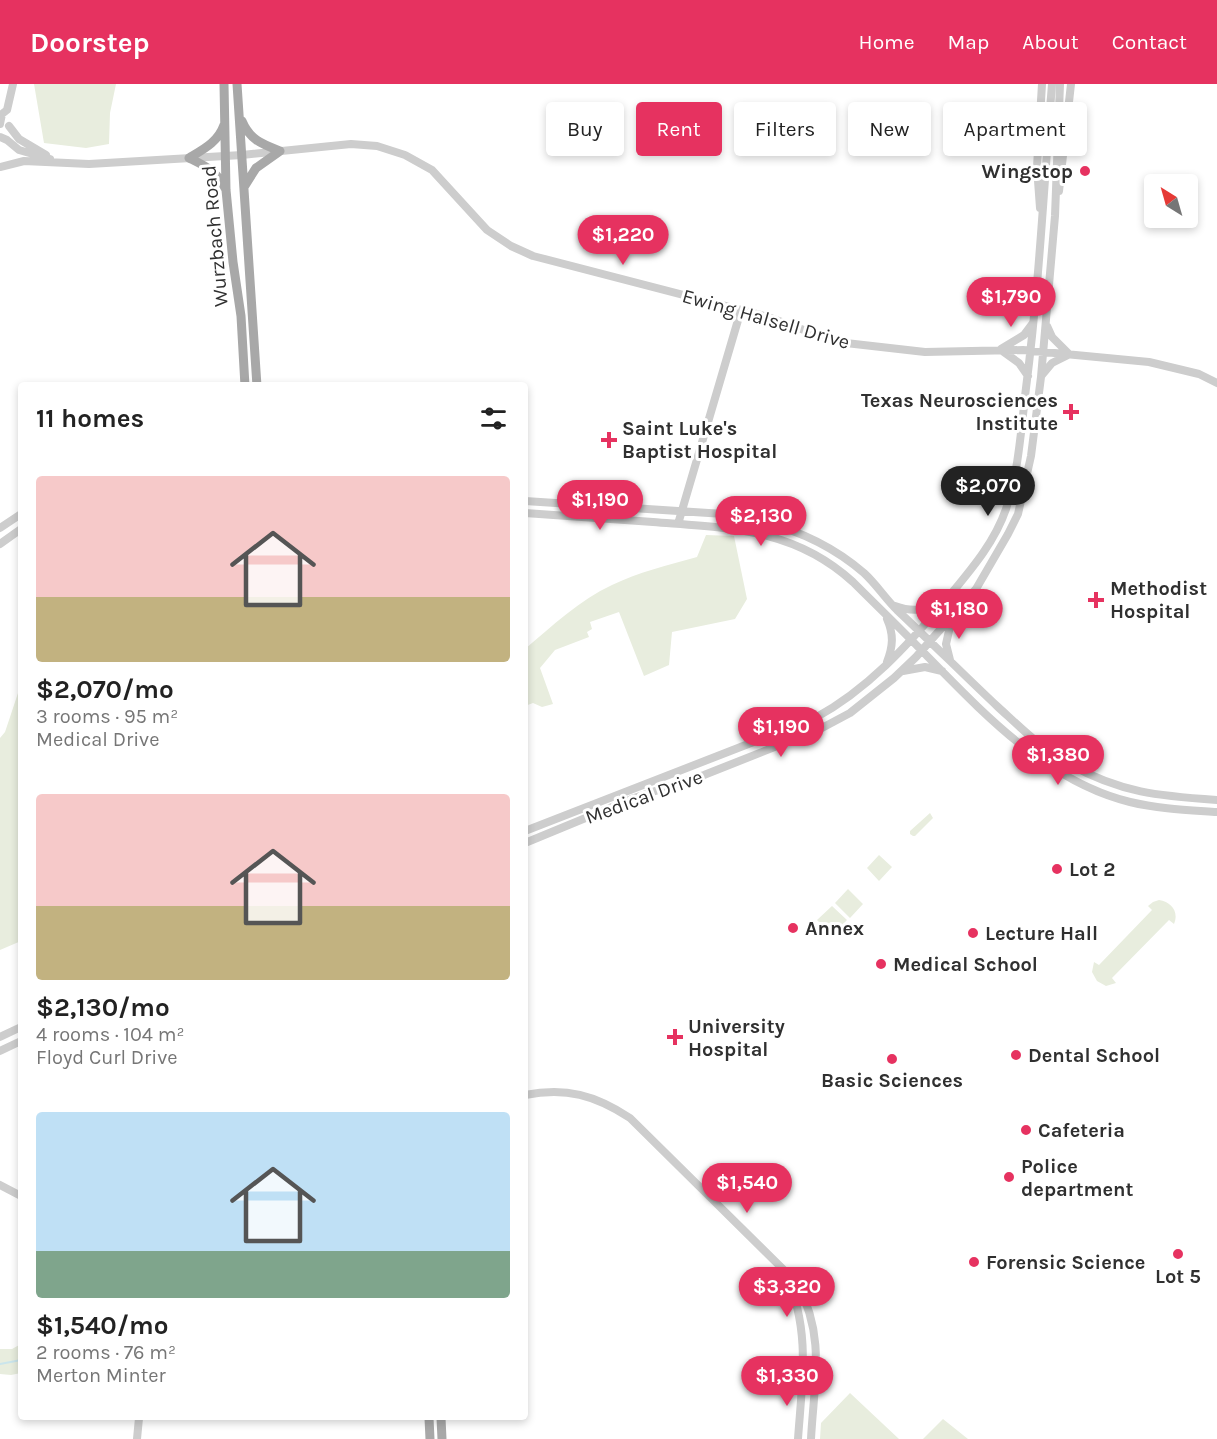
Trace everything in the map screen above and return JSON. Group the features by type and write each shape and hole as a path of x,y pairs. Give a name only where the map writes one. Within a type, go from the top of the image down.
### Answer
{"main road":[{"name":"Wurzbach Road","path":"224,84 226,190 245,382"},
{"name":"Wurzbach Road","path":"237,84 257,382"},
{"path":"239,115 251,137 257,142 280,151"},
{"path":"189,158 216,139 225,120"},
{"path":"244,188 256,168 280,151"},
{"path":"189,158 209,167 217,174 226,190"},
{"path":"429,1420 430,1439"},
{"path":"441,1420 441,1439"}],"street":[{"path":"11,144 7,110 13,84"},
{"path":"1042,84 1037,166 1042,222"},
{"name":"Medical Drive","path":"528,830 815,718 831,709 887,663 920,631 979,559 1006,510 1019,453 1035,321 1052,84"},
{"name":"Medical Drive","path":"528,842 634,798 820,729 850,713 902,671 931,642 976,589 1017,514 1031,456 1041,377 1055,216 1060,84"},
{"path":"1055,216 1061,183 1071,84"},
{"path":"0,124 2,114 7,110"},
{"path":"9,126 20,139 52,159"},
{"name":"Ewing Halsell Drive","path":"0,137 31,155 66,164"},
{"name":"Ewing Halsell Drive","path":"2,168 13,156 11,144"},
{"name":"Ewing Halsell Drive","path":"2,168 24,161 66,164 189,158 351,144 388,148 432,170 487,231 531,255 782,321 825,338 853,345 943,353 999,349 1160,363 1199,374 1217,383"},
{"path":"678,524 741,310"},
{"path":"1028,376 1018,363 999,349 1024,335 1035,321"},
{"path":"1041,377 1052,363 1070,355 1052,337 1046,323"},
{"path":"528,501 724,514 771,522 820,542 865,574 950,662 1012,720 1066,763 1110,784 1133,791 1217,800"},
{"path":"528,513 721,527 767,535 815,553 836,567 972,702 1060,774 1101,793 1130,802 1154,807 1217,812"},
{"path":"0,528 18,516"},
{"path":"767,535 771,522"},
{"path":"0,544 18,531"},
{"path":"892,604 915,611 933,607 947,598"},
{"path":"884,613 892,635 892,647 887,663"},
{"path":"950,662 946,644 952,618"},
{"path":"902,671 925,667 942,671"},
{"path":"739,748 743,759"},
{"path":"0,1037 18,1028"},
{"path":"0,1051 18,1042"},
{"path":"528,1094 567,1092 591,1097 630,1118 797,1283 808,1303 818,1347 811,1439"},
{"path":"0,1185 18,1194"},
{"path":"783,1268 794,1293 804,1347 798,1439"},
{"path":"137,1439 139,1420"}],"shaded area":[{"path":"34,84 116,84 110,113 109,144 86,148 44,143"},
{"path":"706,535 734,536 747,599 735,619 672,632 669,665 644,676 619,612 590,622 592,629 587,632 589,637 555,650 540,668 553,704 542,707 533,703 528,705 528,646 567,614 600,591 622,580 697,557"},
{"path":"18,693 18,942 0,950 0,738 5,732"},
{"path":"930,813 933,818 915,836 910,834 910,831"},
{"path":"879,855 892,867 879,881 867,868"},
{"path":"848,889 863,904 850,918 835,903"},
{"path":"1159,900 1168,903 1173,908 1176,915 1174,924 1169,920 1112,978 1116,983 1106,986 1097,981 1092,972 1094,962 1099,965 1152,910 1148,906"},
{"path":"832,906 847,920 832,935 817,920"},
{"path":"18,1346 18,1374 0,1374 0,1349 12,1349"},
{"path":"850,1393 899,1439 820,1439 821,1423"},
{"path":"943,1419 968,1439 923,1439"}],"waterway":[{"path":"0,1364 18,1361"}],"place":[{"name":"Wingstop","path":"1085,171"},
{"name":"Texas Neurosciences Institute","path":"1071,412"},
{"name":"Saint Luke's Baptist Hospital","path":"609,440"},
{"name":"Methodist Hospital","path":"1096,600"},
{"name":"Lot 2","path":"1057,869"},
{"name":"Annex","path":"793,928"},
{"name":"Lecture Hall","path":"973,933"},
{"name":"Medical School","path":"881,964"},
{"name":"University Hospital","path":"675,1037"},
{"name":"Dental School","path":"1016,1055"},
{"name":"Basic Sciences","path":"892,1059"},
{"name":"Cafeteria","path":"1026,1130"},
{"name":"Police department","path":"1009,1177"},
{"name":"Lot 5","path":"1178,1254"},
{"name":"Forensic Science","path":"974,1262"}]}
